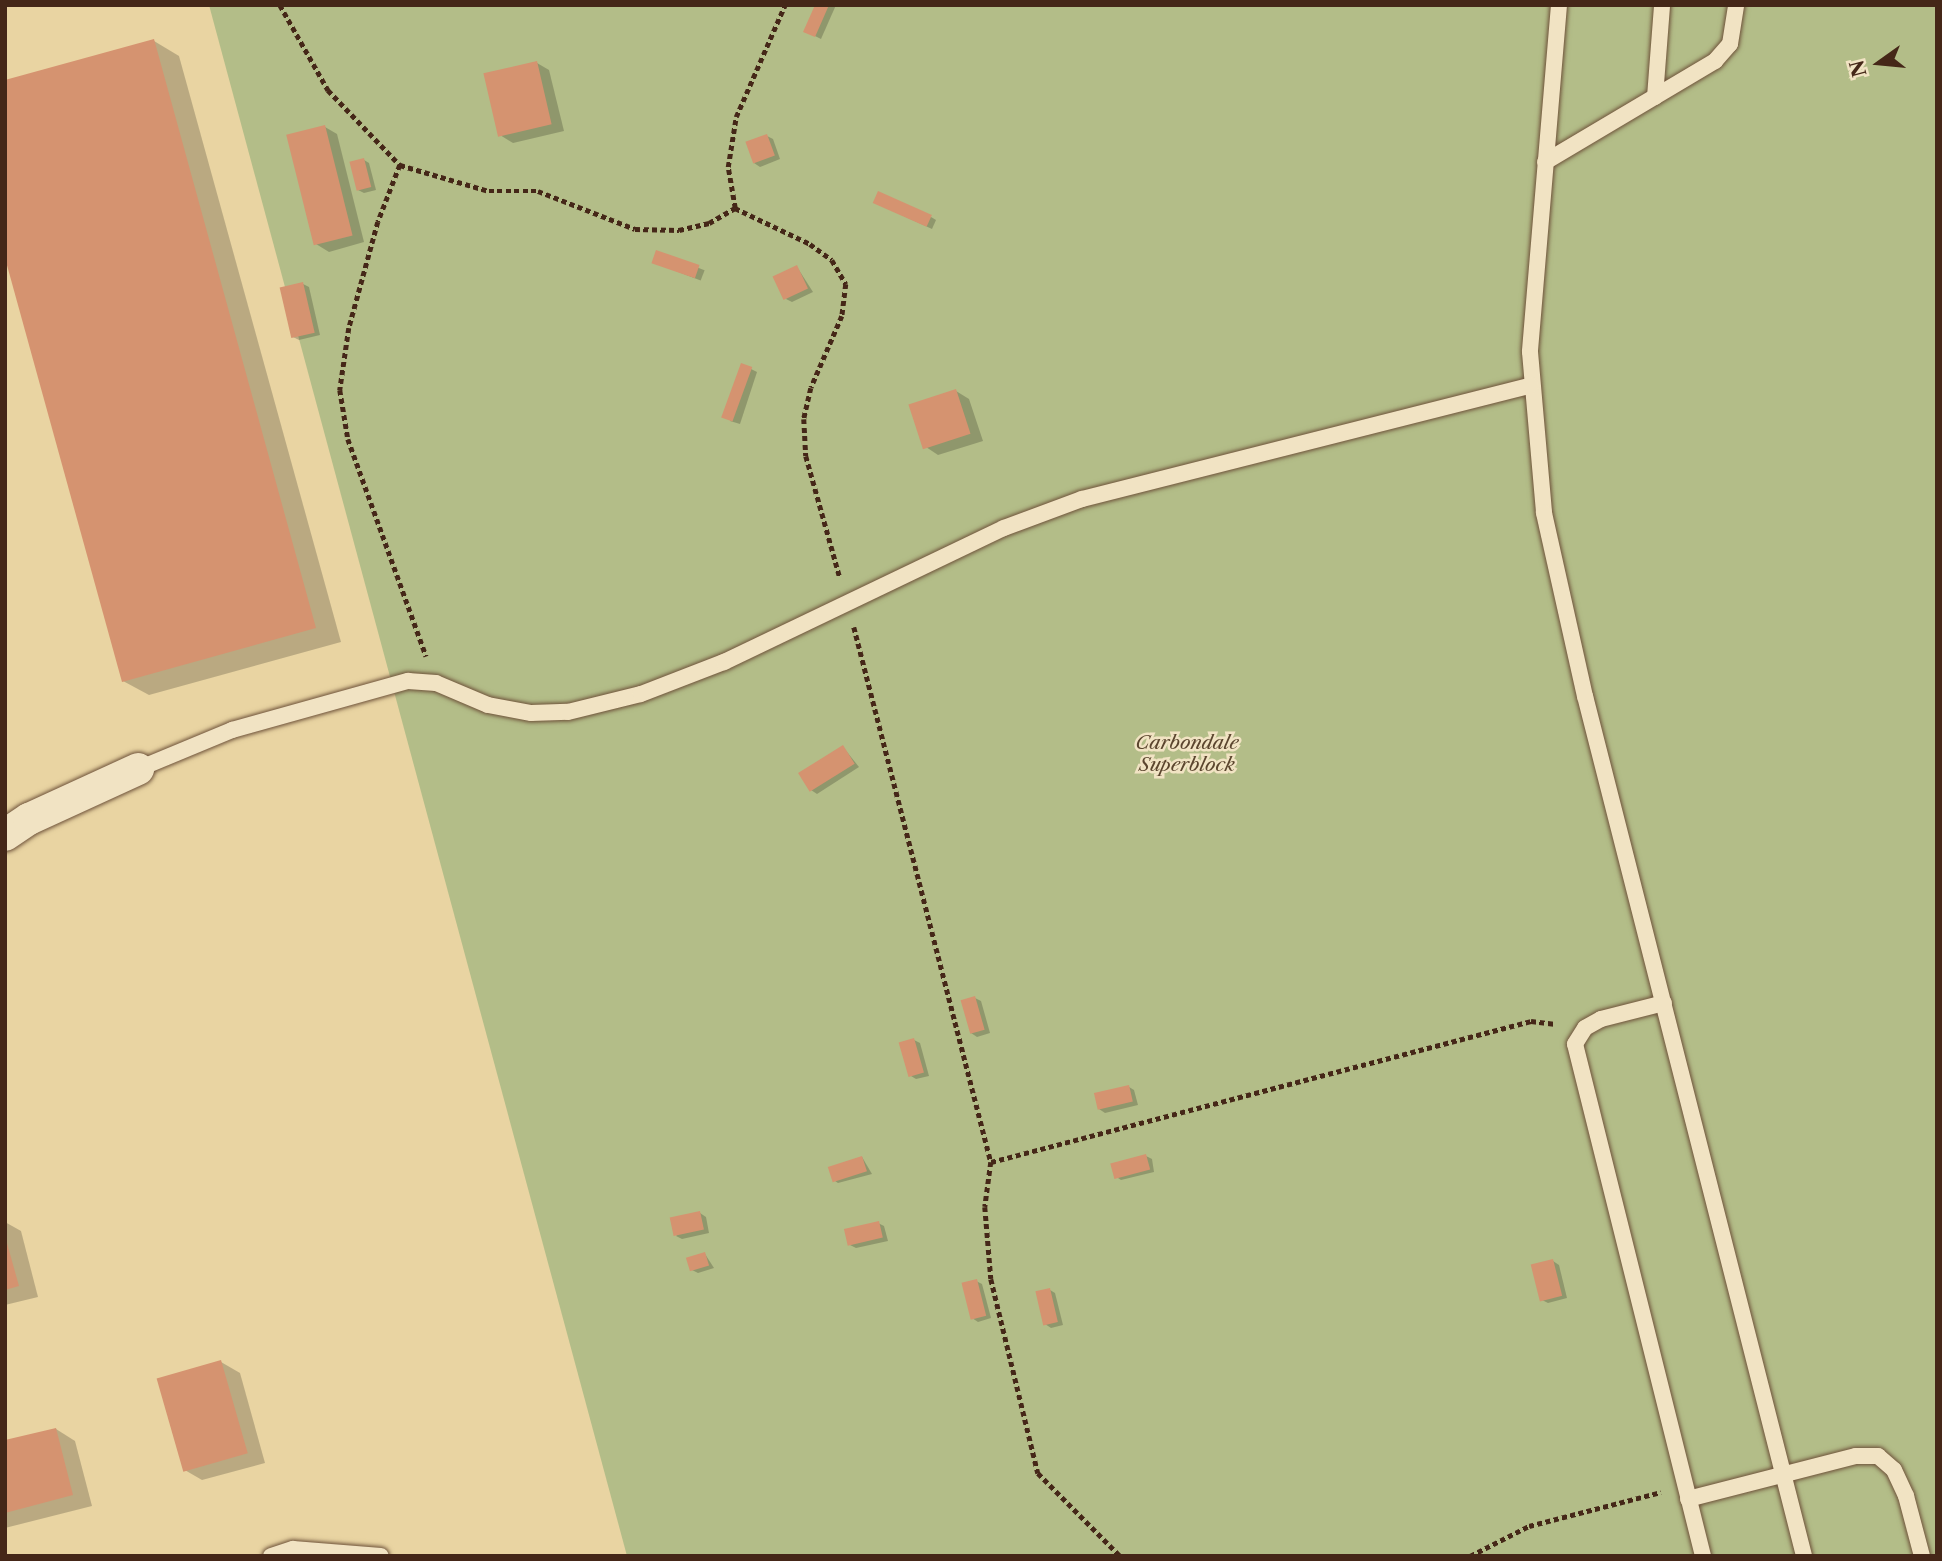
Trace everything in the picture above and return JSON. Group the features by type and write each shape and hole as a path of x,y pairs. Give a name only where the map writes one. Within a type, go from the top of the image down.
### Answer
{"street":[{"path":"5,835 29,819 138,769"}],"lane":[{"path":"1559,5 1533,298 1531,385 1535,453 1558,584 1804,1556"},
{"path":"1655,97 1662,5"},
{"path":"1545,162 1715,61 1730,44 1736,5"},
{"path":"138,769 232,730 371,688 408,681 436,683 488,705 531,713 568,712 641,694 724,662 1004,528 1083,499 1531,385"},
{"path":"1664,1003 1585,1028 1575,1044 1703,1556"},
{"path":"1687,1492 1784,1476 1856,1456 1878,1456 1894,1470 1906,1496 1922,1556"},
{"path":"271,1556 293,1549 381,1556"}],"path":[{"path":"279,5 328,90 400,165 489,191 538,191 635,229 679,230 709,223 735,208"},
{"path":"735,208 728,167 736,117 785,5"},
{"path":"400,165 378,222 349,328 340,390 348,439 436,683"},
{"path":"735,208 810,244 832,260 846,284 842,316 811,387 804,419 806,456 847,602 991,1162 985,1207 991,1279 1038,1473 1120,1556"},
{"path":"991,1162 1531,1021 1585,1028"},
{"path":"1470,1556 1529,1526 1687,1492"}],"green space":[{"name":"Carbondale Superblock","path":"209,5 1937,5 1937,1556 627,1556"}],"building":[{"path":"815,5 829,5 815,37 803,32"},
{"path":"154,39 316,628 122,682 5,258 5,80"},
{"path":"537,61 552,124 498,137 483,73"},
{"path":"325,125 353,236 314,245 286,135"},
{"path":"767,134 775,156 753,163 745,142"},
{"path":"364,158 371,187 357,191 349,162"},
{"path":"878,191 932,215 927,227 873,203"},
{"path":"656,250 699,265 695,278 651,263"},
{"path":"797,265 808,289 784,300 773,276"},
{"path":"303,282 315,333 291,338 280,287"},
{"path":"741,363 752,367 732,422 721,418"},
{"path":"956,389 971,434 923,449 908,404"},
{"path":"843,745 855,764 810,792 798,773"},
{"path":"975,996 985,1030 970,1034 961,1000"},
{"path":"914,1038 924,1073 909,1077 899,1042"},
{"path":"1129,1085 1133,1102 1098,1110 1094,1093"},
{"path":"1146,1154 1150,1169 1114,1179 1110,1164"},
{"path":"862,1156 867,1171 833,1182 828,1167"},
{"path":"700,1211 704,1230 674,1236 670,1217"},
{"path":"879,1221 883,1238 848,1246 844,1229"},
{"path":"5,1236 19,1286 5,1290"},
{"path":"705,1252 709,1265 690,1271 686,1258"},
{"path":"1553,1259 1562,1296 1540,1301 1531,1265"},
{"path":"977,1279 986,1316 971,1320 961,1283"},
{"path":"1050,1288 1058,1322 1043,1325 1035,1291"},
{"path":"221,1360 248,1453 183,1472 157,1378"},
{"path":"56,1428 73,1495 5,1513 5,1440"}]}
